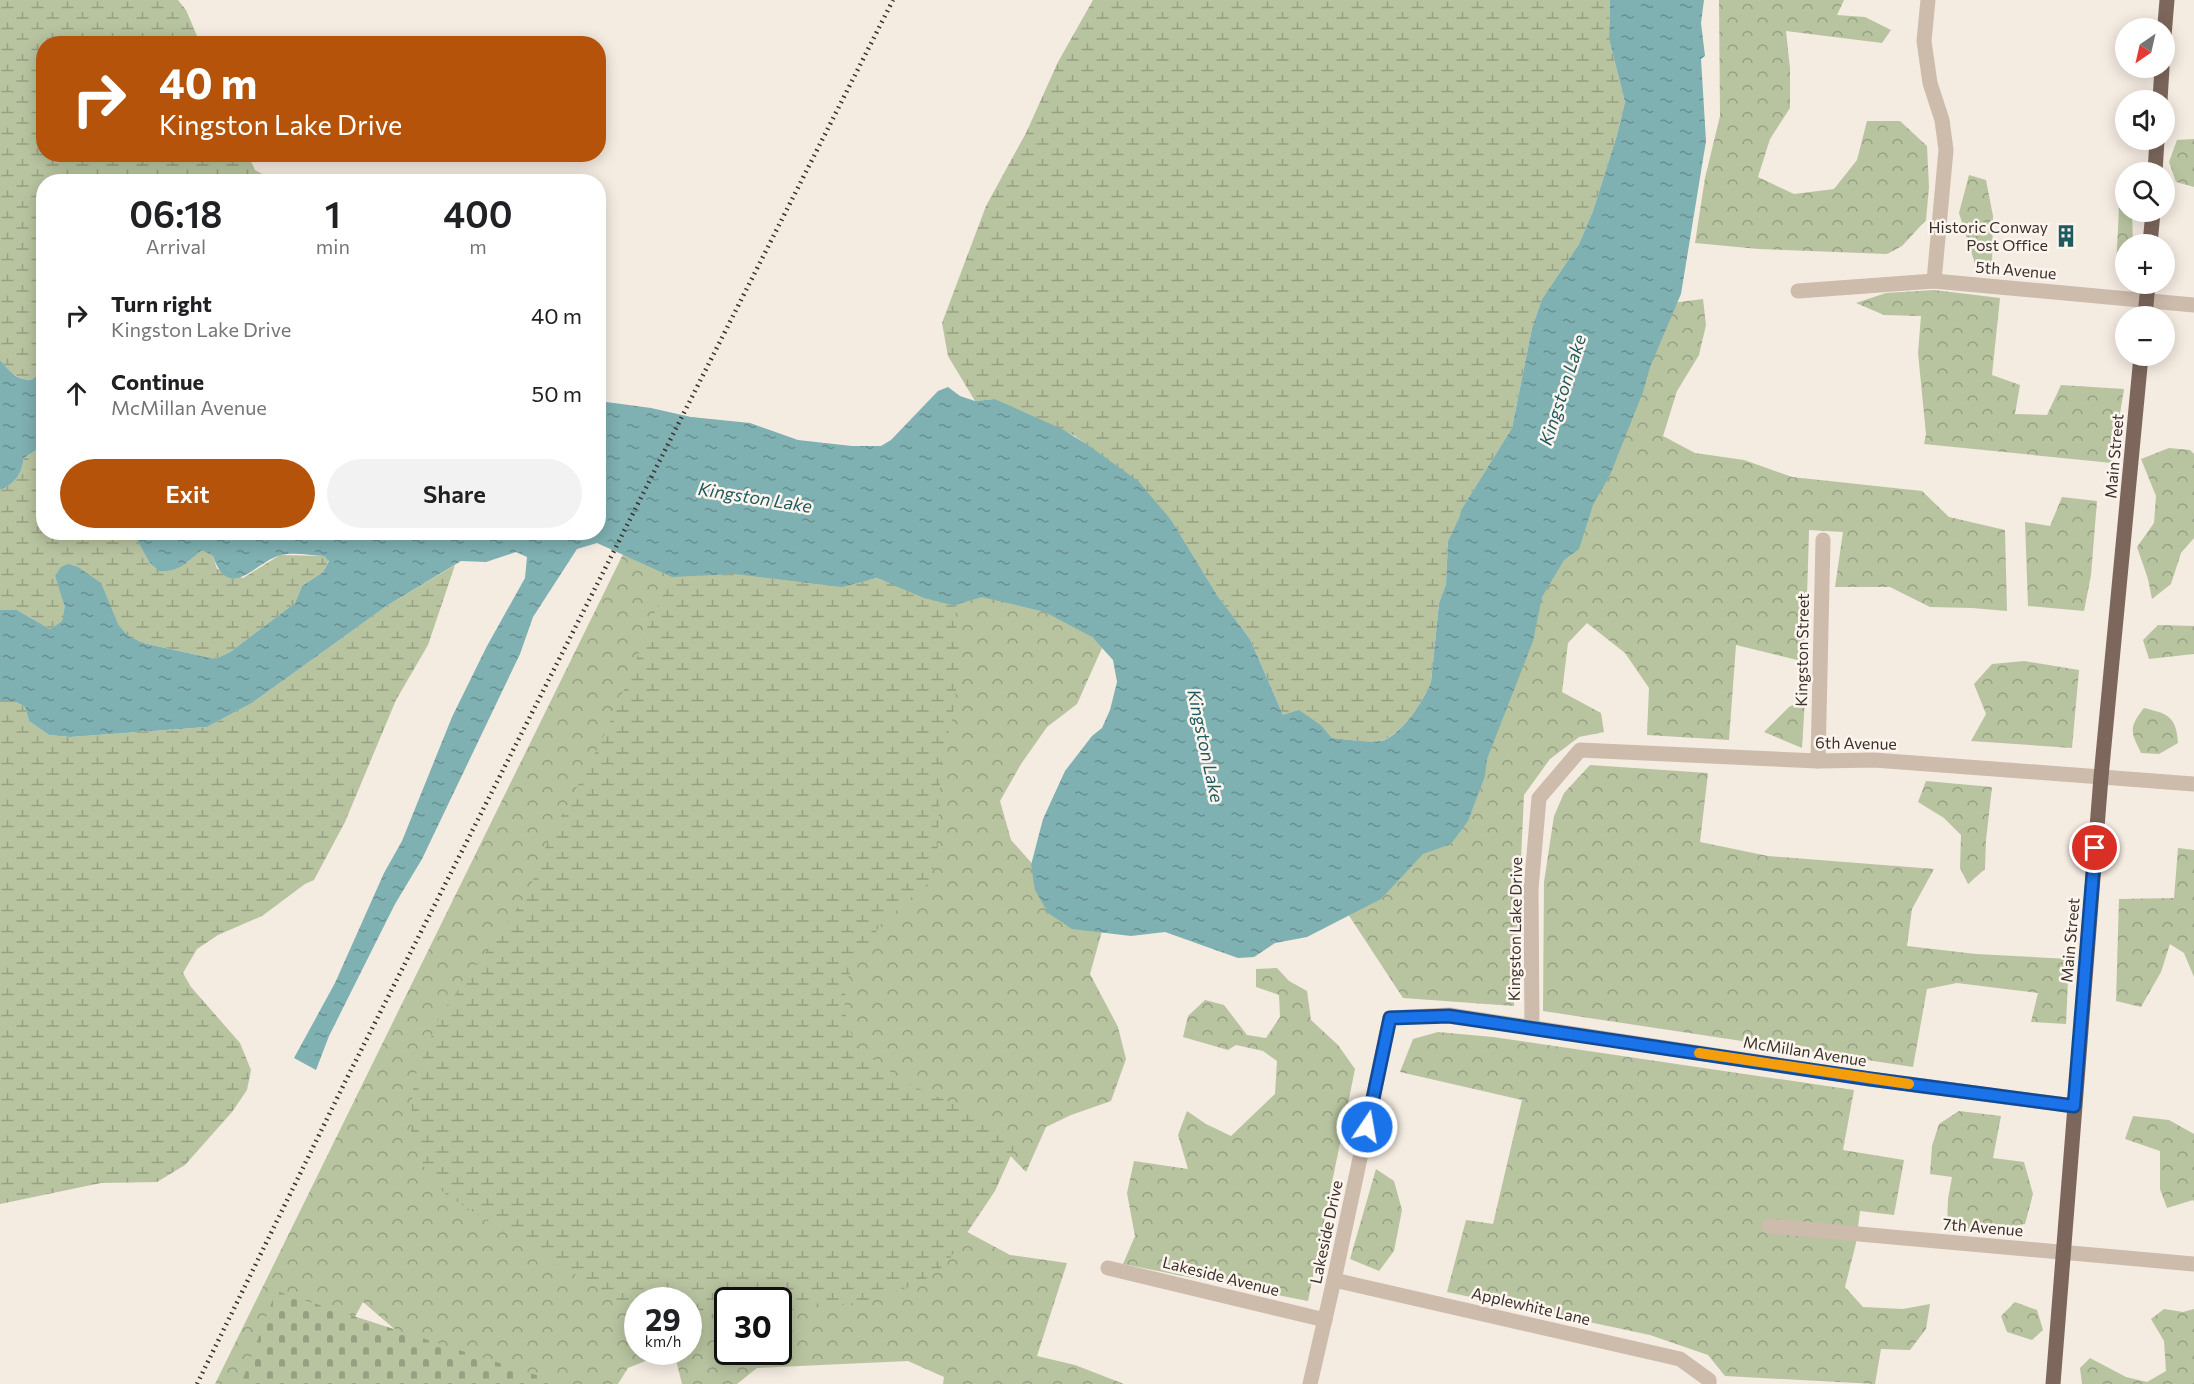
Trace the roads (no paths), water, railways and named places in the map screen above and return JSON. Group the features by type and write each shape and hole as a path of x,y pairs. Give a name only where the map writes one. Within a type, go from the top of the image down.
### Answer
{"main road":[{"path":"2166,18 2167,0"},
{"path":"2146,306 2147,294"},
{"name":"Main Street","path":"2053,1384 2101,777 2140,366"}],"street":[{"path":"1928,0 1924,41 1930,82 1942,120 1947,150 1934,281"},
{"name":"5th Avenue","path":"1798,291 1934,281 2194,305"},
{"name":"Kingston Street","path":"1818,761 1823,540"},
{"name":"6th Avenue","path":"1539,798 1580,750 1818,761 1874,760 2194,784"},
{"name":"Kingston Lake Drive","path":"1390,1018 1449,1016 1532,1027 1531,889 1539,798"},
{"name":"Lakeside Drive","path":"1310,1384 1335,1280 1390,1018"},
{"name":"McMillan Avenue","path":"1532,1027 1870,1079 2074,1106"},
{"name":"7th Avenue","path":"1769,1226 2194,1264"},
{"name":"Lakeside Avenue","path":"1108,1268 1325,1320"},
{"name":"Applewhite Lane","path":"1335,1280 1680,1359 1709,1380 1709,1384"}],"water":[{"name":"Kingston Lake","path":"1610,0 1704,0 1701,23 1705,56 1701,59 1706,141 1681,294 1650,367 1643,392 1610,475 1593,505 1579,549 1564,560 1542,597 1533,641 1487,759 1485,776 1468,821 1451,844 1423,854 1381,899 1307,937 1275,943 1254,957 1238,958 1165,932 1131,936 1072,929 1048,913 1035,890 1031,865 1043,819 1065,771 1092,736 1102,728 1110,710 1117,682 1113,660 1092,637 1045,612 982,597 956,606 924,598 877,578 842,587 734,574 672,577 597,543 577,549 533,617 520,654 422,859 395,904 329,1036 316,1070 294,1058 335,983 384,873 402,841 452,717 487,646 525,578 527,557 516,552 486,562 461,561 388,605 252,703 207,727 70,737 49,735 29,721 25,707 16,702 0,702 0,610 17,610 50,629 62,621 65,607 55,576 61,567 68,564 78,567 101,583 118,624 127,635 143,643 215,659 230,652 295,603 302,586 323,572 329,561 324,556 286,554 272,559 244,576 235,578 227,577 219,570 213,556 202,550 178,568 159,571 149,562 137,540 606,540 606,402 651,408 691,417 750,423 798,440 852,446 881,446 891,440 938,391 948,387 960,396 975,401 995,399 1062,429 1138,481 1172,521 1217,595 1250,639 1283,715 1299,710 1322,726 1332,738 1368,742 1387,739 1410,717 1431,682 1439,603 1446,584 1448,541 1461,510 1512,428 1532,328 1542,299 1579,244 1593,211 1625,102 1609,39"},
{"path":"0,360 14,375 22,379 33,379 36,376 36,450 24,458 17,478 0,490"}],"railway":[{"path":"197,1384 347,1078 893,0"}],"place":[{"name":"Historic Conway Post Office","path":"2066,236"}]}
